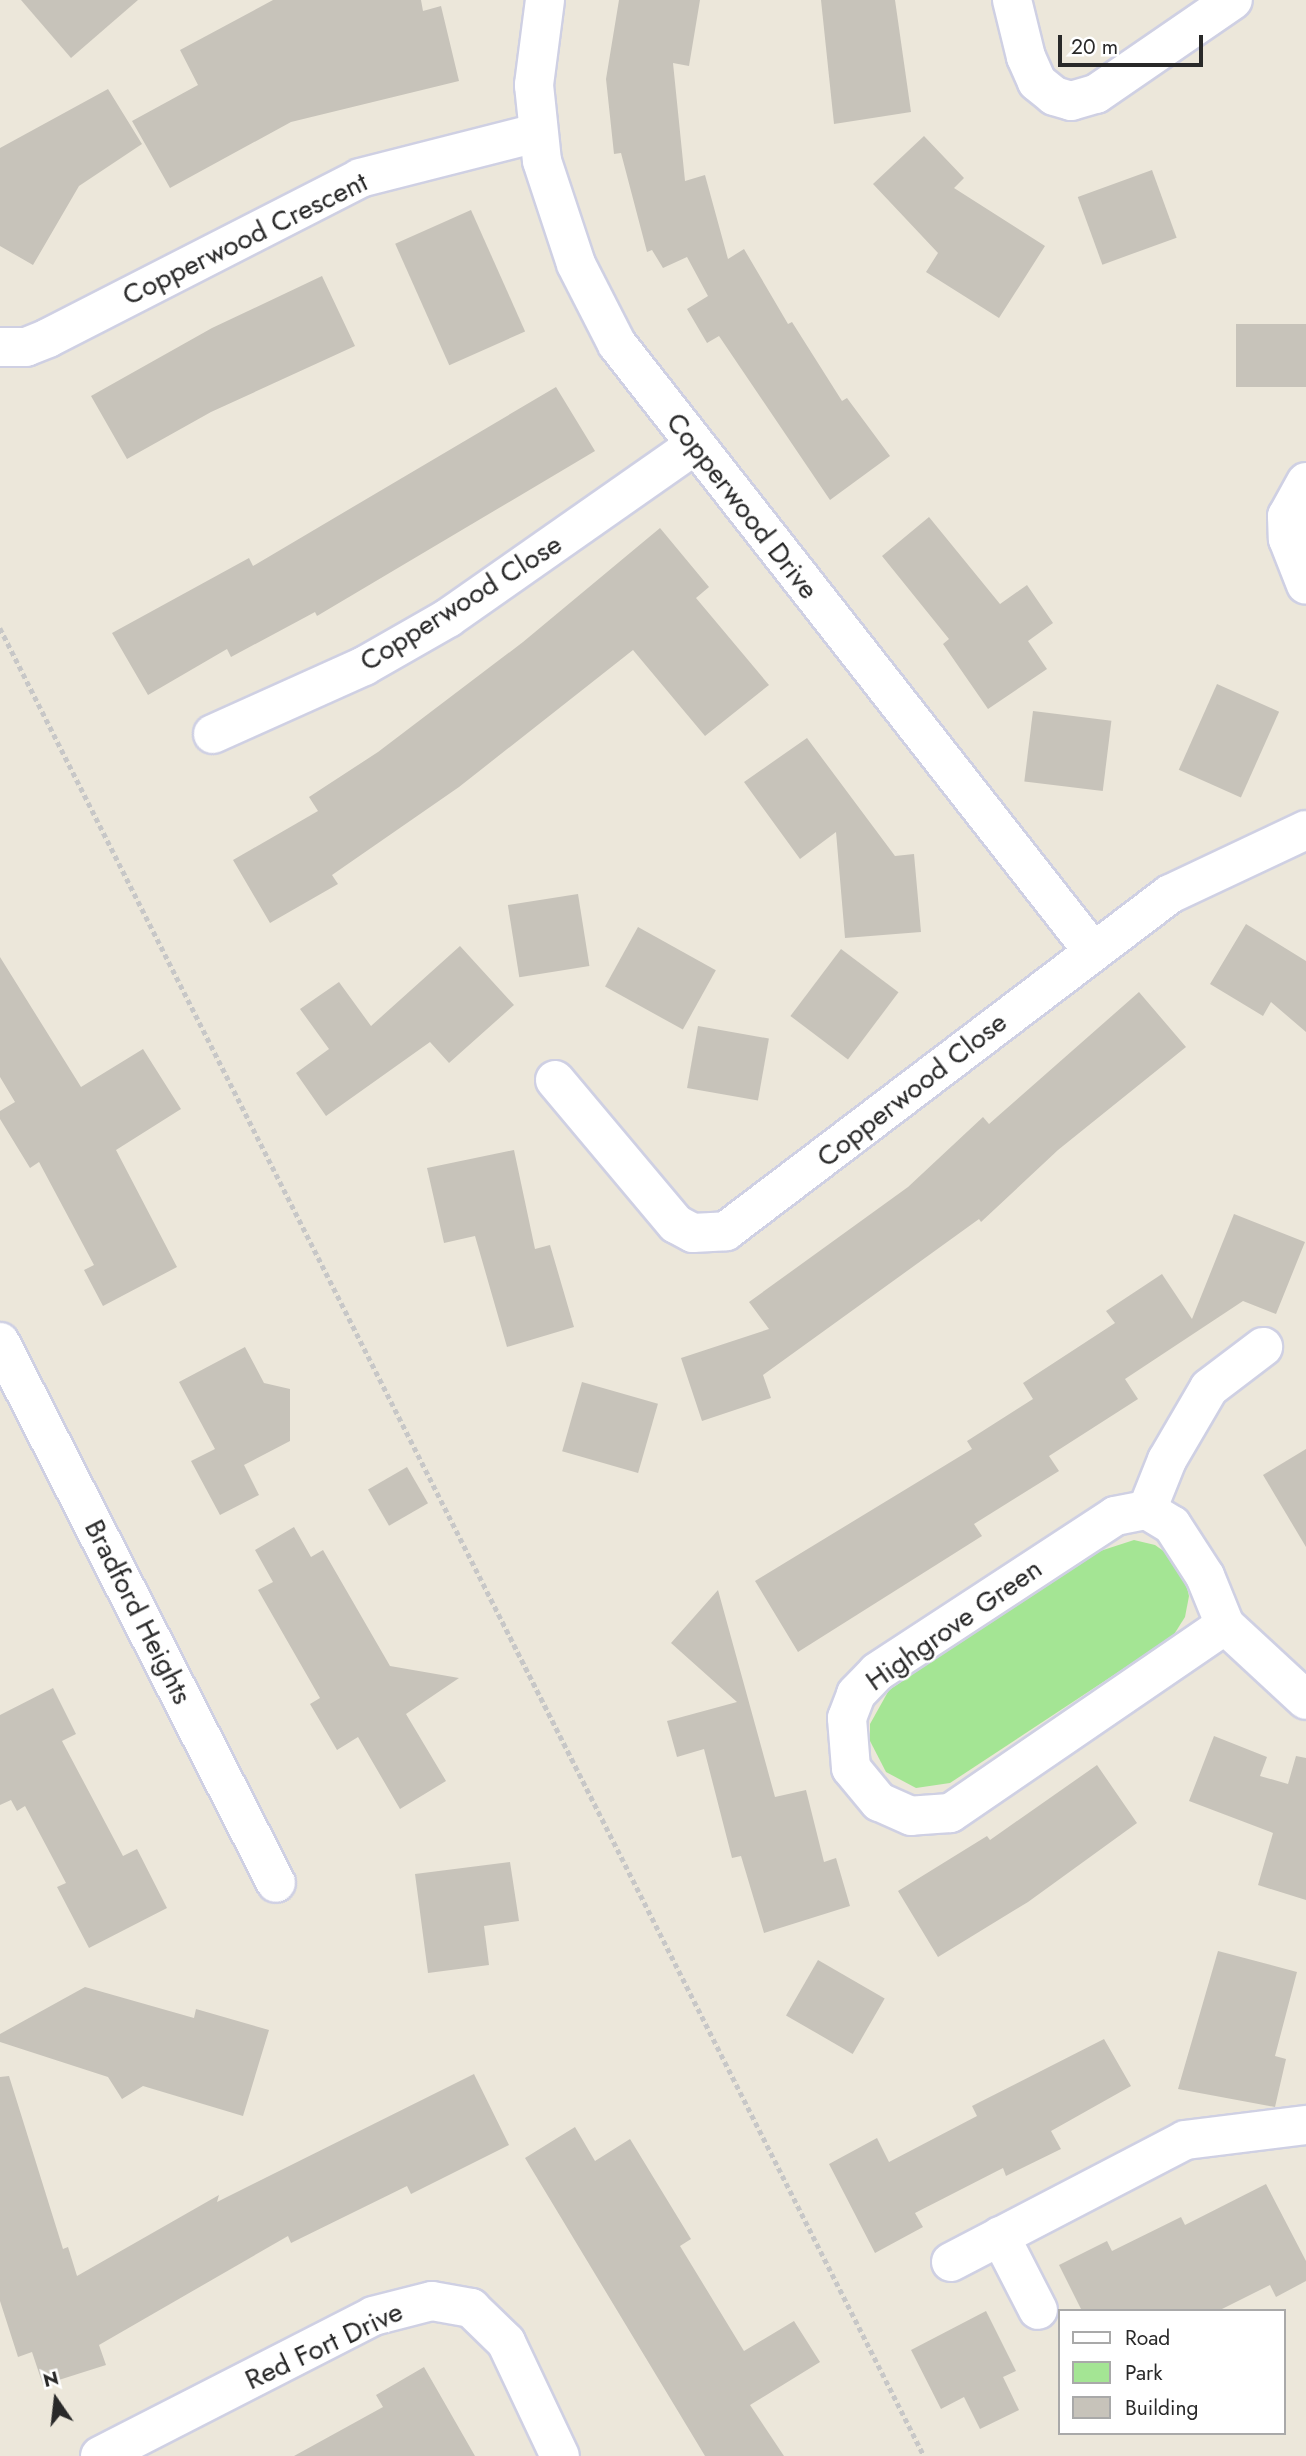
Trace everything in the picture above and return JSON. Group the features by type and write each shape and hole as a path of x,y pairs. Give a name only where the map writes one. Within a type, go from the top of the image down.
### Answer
{"street":[{"name":"Copperwood Drive","path":"545,0 536,66 537,133 552,198 596,307 617,344 694,446 1092,950"},
{"path":"1012,0 1026,57 1037,82 1055,96 1071,100 1096,94 1233,0"},
{"name":"Copperwood Crescent","path":"0,347 26,347 48,338 351,182 537,133"},
{"name":"Copperwood Close","path":"213,734 364,666 448,618 694,446"},
{"path":"1306,482 1287,516 1288,539 1306,585"},
{"name":"Copperwood Close","path":"555,1080 671,1219 694,1233 714,1234 748,1219 1092,950 1170,894 1306,830"},
{"name":"Bradford Heights","path":"0,1342 276,1883"},
{"path":"1263,1347 1209,1388 1167,1460 1147,1510 1172,1525 1205,1577 1225,1625 1306,1700"},
{"name":"Highgrove Green","path":"1147,1510 1115,1516 877,1672 856,1694 846,1718 851,1768 878,1802 911,1816 950,1813 1225,1625"},
{"path":"951,2262 1185,2140 1306,2125"},
{"path":"1000,2236 1038,2310"},
{"name":"Red Fort Drive","path":"100,2456 373,2316 432,2301 471,2308 500,2334 560,2456"}],"path":[{"path":"0,628 924,2456"}],"green space":[{"path":"1134,1540 1155,1545 1172,1557 1184,1575 1189,1596 1185,1617 1173,1636 950,1783 916,1788 886,1772 870,1741 870,1724 889,1690 1091,1554"}],"building":[{"path":"21,0 138,0 71,58"},
{"path":"273,0 421,0 423,11 441,6 459,81 291,122 170,188 132,121 198,85 180,50"},
{"path":"619,0 700,0 689,66 673,63 685,181 705,175 728,259 744,249 788,324 792,322 842,401 847,398 890,456 830,500 719,336 707,343 687,309 708,296 687,257 663,268 652,250 647,252 621,153 614,154 606,79"},
{"path":"821,0 895,0 911,112 834,124"},
{"path":"108,89 142,144 79,186 33,265 0,246 0,148"},
{"path":"924,136 964,178 954,188 1045,246 999,318 926,272 938,253 873,184"},
{"path":"1152,170 1177,238 1102,265 1078,197"},
{"path":"471,210 525,332 449,365 395,244"},
{"path":"322,276 355,346 211,412 127,459 91,396 212,328"},
{"path":"1236,324 1306,324 1306,387 1236,387"},
{"path":"556,387 595,451 317,616 315,612 231,657 227,649 148,695 112,633 249,558 253,566"},
{"path":"929,517 1000,604 1027,585 1053,623 1028,641 1047,669 988,709 943,644 949,639 882,556"},
{"path":"660,528 709,587 696,598 769,685 705,736 633,650 459,787 332,875 338,884 270,923 233,860 318,811 309,797 378,752 523,642"},
{"path":"1217,684 1279,712 1241,798 1179,770"},
{"path":"1033,711 1111,721 1103,791 1024,781"},
{"path":"807,738 895,856 914,854 921,932 845,938 836,832 800,859 744,782"},
{"path":"578,894 589,966 519,977 508,905"},
{"path":"1246,924 1306,961 1306,1032 1271,1002 1263,1016 1210,984"},
{"path":"638,927 716,970 683,1030 605,986"},
{"path":"460,946 514,1005 449,1063 430,1042 326,1116 296,1073 329,1049 300,1009 339,982 371,1026"},
{"path":"841,949 899,992 848,1059 790,1016"},
{"path":"0,957 81,1087 143,1049 181,1109 116,1150 177,1267 103,1306 84,1270 94,1265 39,1162 30,1168 0,1119 0,1111 15,1102 0,1077"},
{"path":"1139,992 1186,1047 1058,1150 981,1222 979,1219 763,1375 771,1398 702,1421 681,1358 769,1329 749,1302 908,1187 983,1117 989,1124"},
{"path":"698,1026 769,1039 758,1101 687,1088"},
{"path":"514,1150 535,1249 550,1245 574,1327 507,1347 475,1236 444,1243 427,1168"},
{"path":"1234,1214 1305,1242 1276,1314 1243,1301 1125,1379 1138,1399 1049,1456 1059,1471 974,1524 982,1536 798,1652 755,1581 972,1449 967,1441 1033,1399 1023,1383 1115,1323 1106,1311 1162,1274 1192,1319"},
{"path":"245,1347 264,1383 290,1389 290,1441 244,1465 259,1495 220,1515 191,1461 215,1449 179,1382"},
{"path":"582,1382 658,1404 638,1473 562,1451"},
{"path":"1306,1449 1306,1547 1263,1475"},
{"path":"407,1467 428,1503 389,1526 368,1490"},
{"path":"294,1527 311,1557 323,1550 390,1666 459,1678 406,1714 446,1781 400,1809 358,1737 337,1750 310,1704 320,1698 258,1590 273,1582 255,1550"},
{"path":"718,1590 775,1797 806,1790 824,1862 836,1858 850,1906 764,1933 741,1856 732,1858 704,1749 677,1757 667,1721 737,1702 671,1643"},
{"path":"53,1688 76,1734 62,1741 123,1856 137,1849 167,1908 89,1948 57,1887 66,1883 25,1806 17,1811 11,1800 0,1805 0,1715"},
{"path":"1214,1736 1267,1757 1260,1776 1288,1784 1296,1756 1306,1758 1306,1900 1258,1885 1273,1833 1189,1801"},
{"path":"1097,1765 1137,1823 1028,1902 938,1957 898,1891 987,1836 990,1840"},
{"path":"510,1862 519,1921 484,1926 489,1965 428,1973 415,1874"},
{"path":"1218,1951 1297,1972 1275,2056 1286,2059 1275,2107 1178,2089"},
{"path":"818,1960 885,1998 853,2054 786,2015"},
{"path":"85,1987 194,2018 196,2009 269,2030 243,2116 143,2086 122,2099 108,2077 0,2042 0,2034"},
{"path":"1104,2039 1131,2086 1051,2131 1061,2149 1006,2176 1003,2168 915,2213 923,2227 875,2253 829,2164 877,2138 889,2162 977,2116 972,2106"},
{"path":"474,2074 509,2145 411,2194 407,2186 291,2243 288,2236 99,2345 106,2365 43,2385 32,2352 18,2357 0,2301 0,2077 9,2076 63,2249 68,2247 77,2276 219,2195 217,2202"},
{"path":"575,2127 595,2161 630,2139 691,2239 680,2246 744,2351 794,2321 820,2362 750,2405 784,2456 705,2456 525,2158"},
{"path":"1266,2184 1306,2261 1306,2281 1276,2297 1270,2285 1222,2309 1081,2309 1059,2265 1107,2241 1112,2251 1181,2217 1185,2225"},
{"path":"986,2311 1016,2371 1003,2377 1019,2410 980,2429 964,2397 941,2409 911,2350"},
{"path":"424,2367 475,2456 294,2456 383,2407 376,2395"}]}
